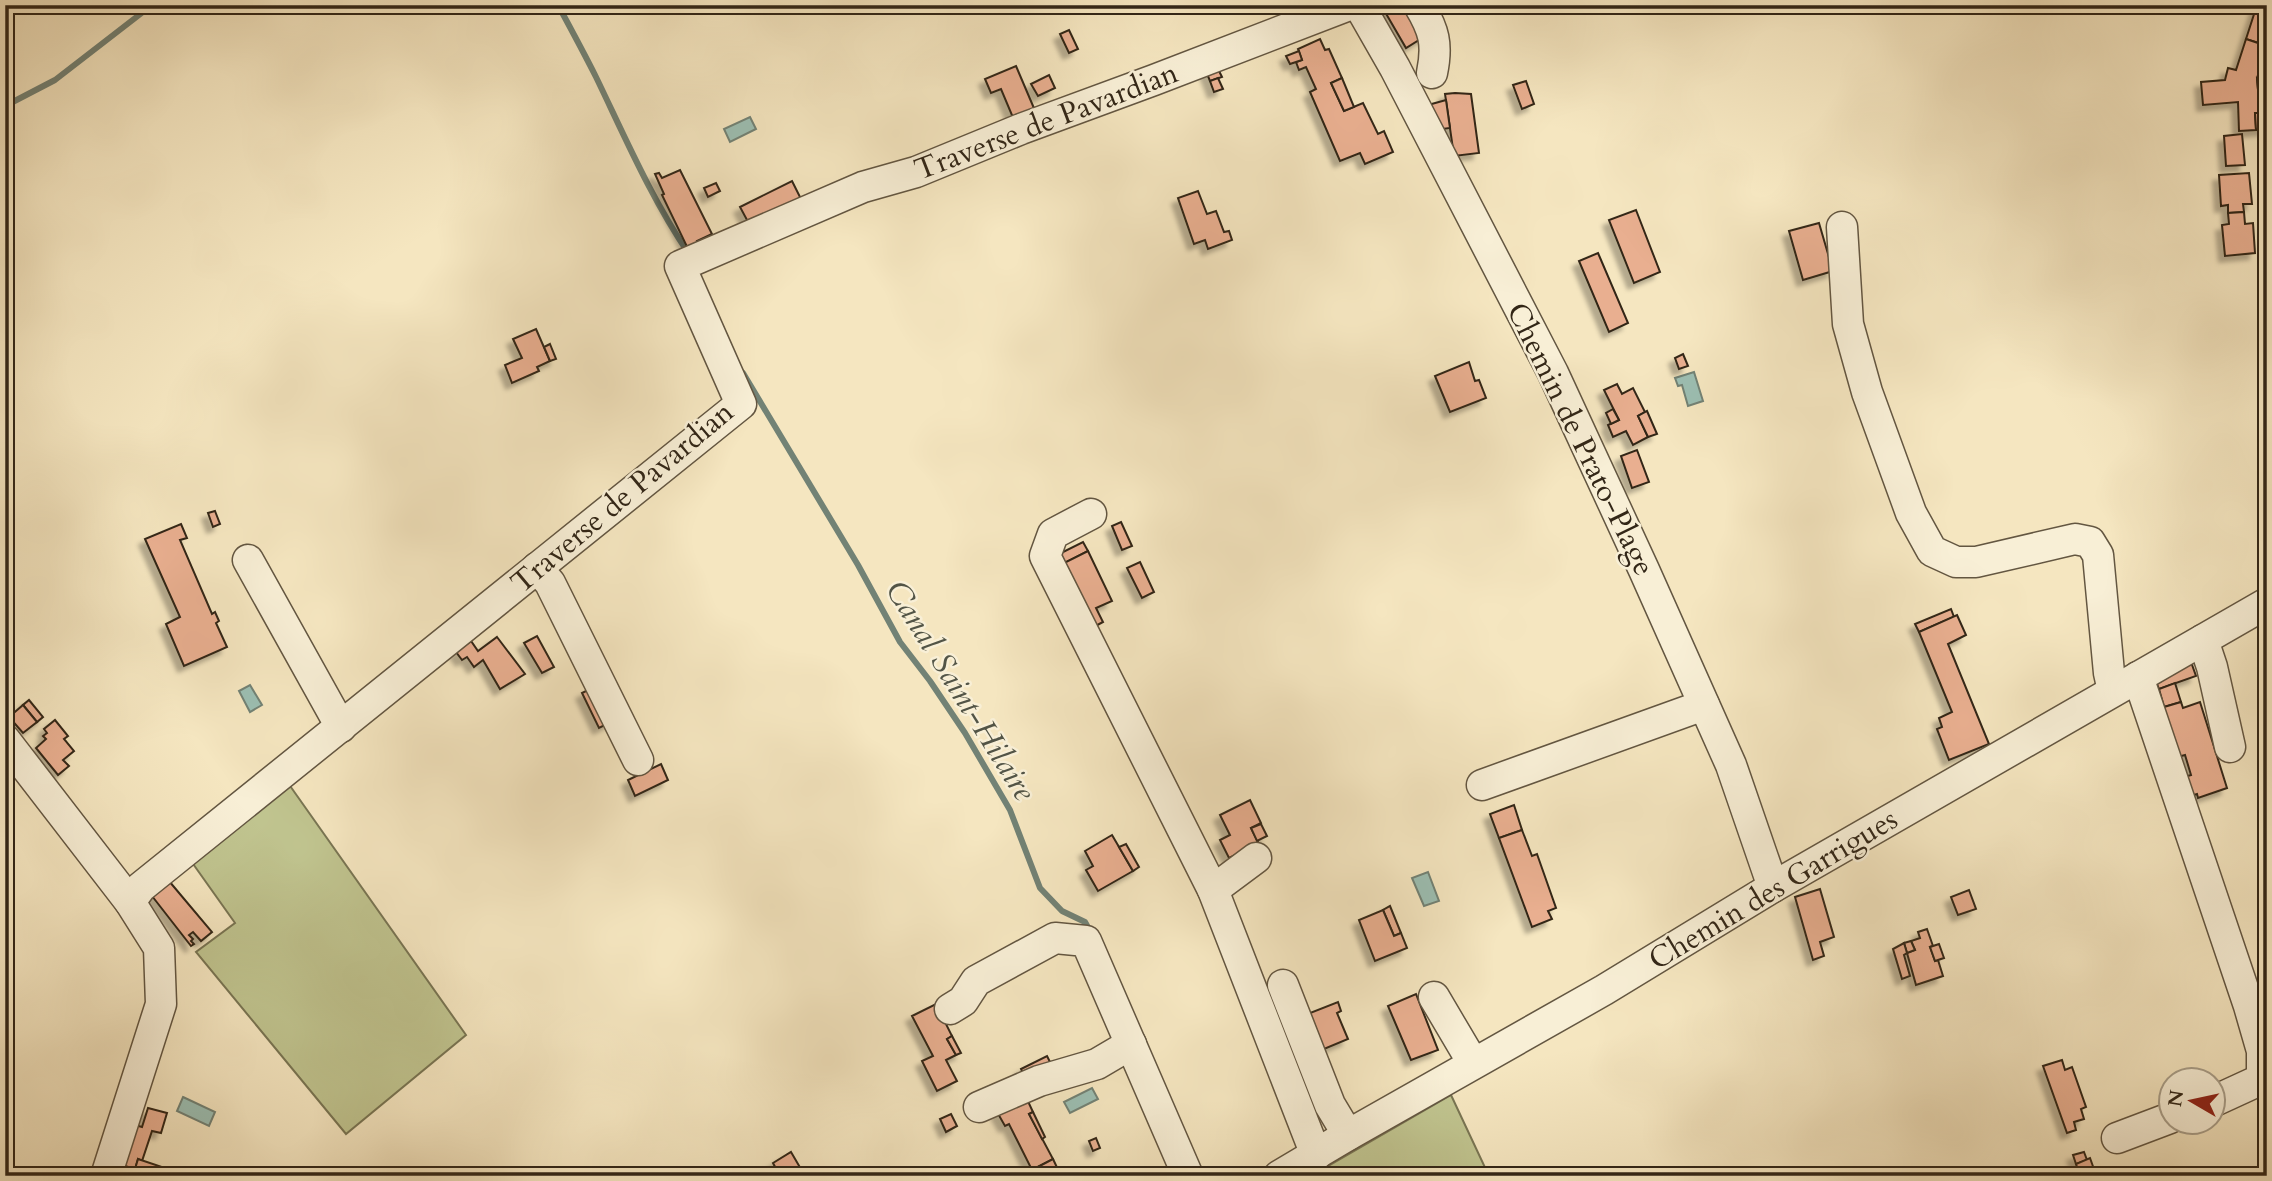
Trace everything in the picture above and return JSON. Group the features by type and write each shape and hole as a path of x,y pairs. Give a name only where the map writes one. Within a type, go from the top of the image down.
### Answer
{"street":[{"name":"Traverse de Pavardian","path":"130,902 141,887 741,404 680,266 863,187 916,172 1021,128 1349,5"},
{"name":"Chemin de Prato-Plage","path":"1359,5 1395,68 1553,373 1731,765 1773,887"},
{"path":"1419,5 1431,25 1437,52 1432,73"},
{"path":"1842,227 1848,324 1867,392 1910,513 1931,551 1956,562 1976,562 2075,539 2090,542 2098,555 2109,673 2125,684 2249,1006 2262,1051 2262,1079 2226,1096"},
{"path":"1091,514 1053,534 1045,556 1213,890 1316,1155"},
{"path":"248,560 341,726"},
{"path":"537,568 550,583 638,760"},
{"name":"Chemin des Garrigues","path":"1279,1176 1604,990 1773,887 2267,603"},
{"path":"2203,640 2230,747"},
{"path":"1482,785 1704,705"},
{"path":"5,740 130,902 159,948 161,1004 106,1176"},
{"path":"1213,890 1256,858"},
{"path":"950,1009 963,1001 976,981 1055,938 1086,941 1188,1176"},
{"path":"1283,985 1330,1105 1348,1135"},
{"path":"1434,997 1473,1063"},
{"path":"979,1107 1039,1081 1097,1064 1131,1044"},
{"path":"2117,1138 2156,1124"}],"green space":[{"path":"288,783 466,1035 346,1134 196,952 235,923 191,861"},
{"path":"1451,1095 1489,1176 1311,1176"}],"water":[{"path":"750,117 756,129 730,142 724,129"},
{"path":"1694,372 1703,401 1688,406 1682,385 1678,386 1675,378"},
{"path":"250,685 262,705 250,712 239,691"},
{"path":"1428,872 1439,901 1424,906 1412,878"},
{"path":"1092,1088 1098,1099 1070,1113 1064,1102"},
{"path":"183,1097 215,1112 209,1126 177,1111"}],"building":[{"path":"1381,5 1409,5 1427,35 1406,48"},
{"path":"2257,5 2267,5 2265,45 2246,39"},
{"path":"1069,30 1078,49 1069,53 1060,34"},
{"path":"1320,39 1325,50 1329,49 1342,78 1331,83 1344,111 1363,103 1378,134 1384,131 1393,152 1365,164 1360,153 1340,161 1310,92 1316,89 1306,67 1299,70 1296,62 1302,60 1298,49"},
{"path":"2246,39 2267,48 2257,78 2260,113 2255,113 2256,130 2239,131 2238,102 2203,105 2201,82 2225,80 2228,68 2236,70"},
{"path":"1299,51 1302,60 1290,64 1286,56"},
{"path":"1216,65 1222,77 1210,81 1205,69"},
{"path":"1016,66 1036,113 1014,120 1001,89 991,93 985,79"},
{"path":"1049,75 1055,88 1038,96 1031,84"},
{"path":"1218,78 1223,89 1214,92 1210,81"},
{"path":"1342,78 1354,107 1344,111 1331,83"},
{"path":"2257,78 2265,81 2266,129 2256,130 2255,113 2260,113"},
{"path":"1526,81 1534,104 1522,109 1513,85"},
{"path":"1445,94 1471,94 1479,153 1454,156"},
{"path":"1446,100 1450,128 1435,130 1428,105"},
{"path":"2242,134 2245,165 2226,166 2224,136"},
{"path":"680,170 712,234 697,241 701,250 691,255 662,195 664,194 655,174 659,173 662,178"},
{"path":"2249,173 2252,204 2243,204 2244,212 2228,213 2228,205 2221,206 2219,175"},
{"path":"792,181 805,207 754,233 740,207"},
{"path":"716,183 720,191 708,197 704,188"},
{"path":"1198,191 1207,214 1216,211 1224,232 1229,231 1232,240 1208,249 1205,240 1194,244 1178,198"},
{"path":"1636,210 1660,272 1634,283 1609,220"},
{"path":"2244,212 2245,224 2253,223 2255,253 2225,256 2222,225 2229,224 2228,213"},
{"path":"1819,223 1833,271 1803,280 1789,231"},
{"path":"1598,253 1628,323 1609,332 1579,261"},
{"path":"536,329 550,361 537,367 539,371 512,383 505,365 522,358 513,339"},
{"path":"550,344 556,359 550,361 544,347"},
{"path":"1683,354 1688,366 1679,369 1675,358"},
{"path":"1469,362 1475,381 1479,380 1486,398 1450,412 1435,376"},
{"path":"1617,384 1622,394 1633,388 1645,412 1638,416 1648,437 1633,445 1626,431 1613,437 1608,425 1619,420 1604,390"},
{"path":"1613,409 1619,420 1611,424 1606,413"},
{"path":"1647,411 1657,434 1648,437 1638,416"},
{"path":"1637,450 1649,482 1632,488 1621,456"},
{"path":"215,511 220,524 213,527 208,513"},
{"path":"1121,522 1132,546 1122,550 1112,526"},
{"path":"181,524 187,538 180,540 212,614 215,612 219,621 216,623 227,647 184,666 166,624 180,617 145,539"},
{"path":"1083,542 1088,551 1063,564 1059,554"},
{"path":"1088,551 1112,601 1096,608 1103,622 1090,629 1064,563"},
{"path":"1140,562 1154,592 1142,598 1127,568"},
{"path":"1951,609 1954,617 1919,632 1915,624"},
{"path":"1957,615 1966,635 1948,644 1989,744 1949,760 1937,729 1942,727 1939,718 1952,712 1919,632"},
{"path":"537,636 554,667 542,673 524,643"},
{"path":"497,637 525,674 500,689 483,660 474,667 467,657 462,660 456,652 471,641 478,651"},
{"path":"2191,662 2196,676 2159,689 2157,684"},
{"path":"2175,683 2181,702 2164,707 2159,689"},
{"path":"594,687 611,722 599,728 582,693"},
{"path":"29,700 43,717 37,722 23,705"},
{"path":"2181,702 2183,708 2200,702 2227,788 2198,798 2197,794 2187,797 2181,778 2191,775 2185,755 2174,758 2164,707"},
{"path":"23,705 37,722 23,733 9,717"},
{"path":"55,720 68,736 64,739 74,751 63,760 69,766 58,775 36,748 46,739 43,736 47,733 44,729"},
{"path":"661,764 668,780 635,796 628,780"},
{"path":"1250,800 1261,823 1251,828 1259,844 1229,858 1220,840 1230,835 1220,815"},
{"path":"1514,805 1522,830 1499,838 1490,814"},
{"path":"1261,824 1267,836 1257,841 1251,828"},
{"path":"1522,830 1532,856 1537,854 1556,908 1548,911 1552,919 1532,927 1499,838"},
{"path":"1112,835 1133,871 1098,891 1086,870 1093,866 1085,851"},
{"path":"1126,844 1139,867 1133,871 1119,847"},
{"path":"169,881 212,932 201,941 193,932 189,935 194,944 191,946 152,896"},
{"path":"1820,889 1834,937 1820,942 1824,956 1813,960 1795,897"},
{"path":"1969,890 1976,909 1958,915 1951,897"},
{"path":"1390,906 1401,933 1394,936 1383,910"},
{"path":"1383,910 1394,936 1401,933 1407,948 1375,961 1359,920"},
{"path":"1927,929 1933,946 1930,947 1943,976 1916,985 1907,953 1915,950 1911,941 1920,938 1918,932"},
{"path":"1911,941 1915,950 1907,953 1904,943"},
{"path":"1904,943 1907,953 1904,955 1910,976 1902,979 1893,949"},
{"path":"1939,944 1944,958 1935,961 1930,947"},
{"path":"1416,994 1438,1050 1411,1060 1388,1006"},
{"path":"1338,1002 1341,1011 1337,1013 1348,1039 1324,1049 1310,1013"},
{"path":"936,1004 952,1036 947,1039 956,1055 946,1060 957,1081 937,1091 922,1061 933,1056 912,1016"},
{"path":"952,1036 961,1053 956,1055 947,1039"},
{"path":"1047,1056 1051,1064 1025,1077 1021,1069"},
{"path":"2062,1060 2065,1070 2072,1067 2086,1107 2081,1109 2084,1119 2074,1122 2076,1130 2067,1133 2043,1066"},
{"path":"1026,1097 1033,1112 1029,1114 1053,1159 1032,1170 1009,1124 1005,1126 997,1112"},
{"path":"148,1108 167,1113 161,1133 152,1131 142,1161 138,1159 135,1169 115,1163 128,1123 142,1127"},
{"path":"1033,1112 1045,1137 1042,1139 1029,1114"},
{"path":"951,1114 957,1126 946,1132 940,1119"},
{"path":"1096,1138 1100,1148 1093,1151 1089,1141"},
{"path":"791,1152 805,1176 780,1176 773,1163"},
{"path":"2084,1152 2087,1160 2076,1164 2073,1155"},
{"path":"2090,1158 2095,1172 2080,1176 2076,1164"},
{"path":"138,1159 168,1169 165,1176 135,1169"},
{"path":"1053,1159 1061,1176 1019,1176 1032,1170"}],"waterway":[{"path":"5,106 55,80 152,5"},
{"name":"Canal Saint-Hilaire","path":"558,5 651,189 689,254"},
{"name":"Canal Saint-Hilaire","path":"743,373 858,565 900,642 965,733 1010,810 1040,888 1062,911 1085,922 1090,931"}]}
